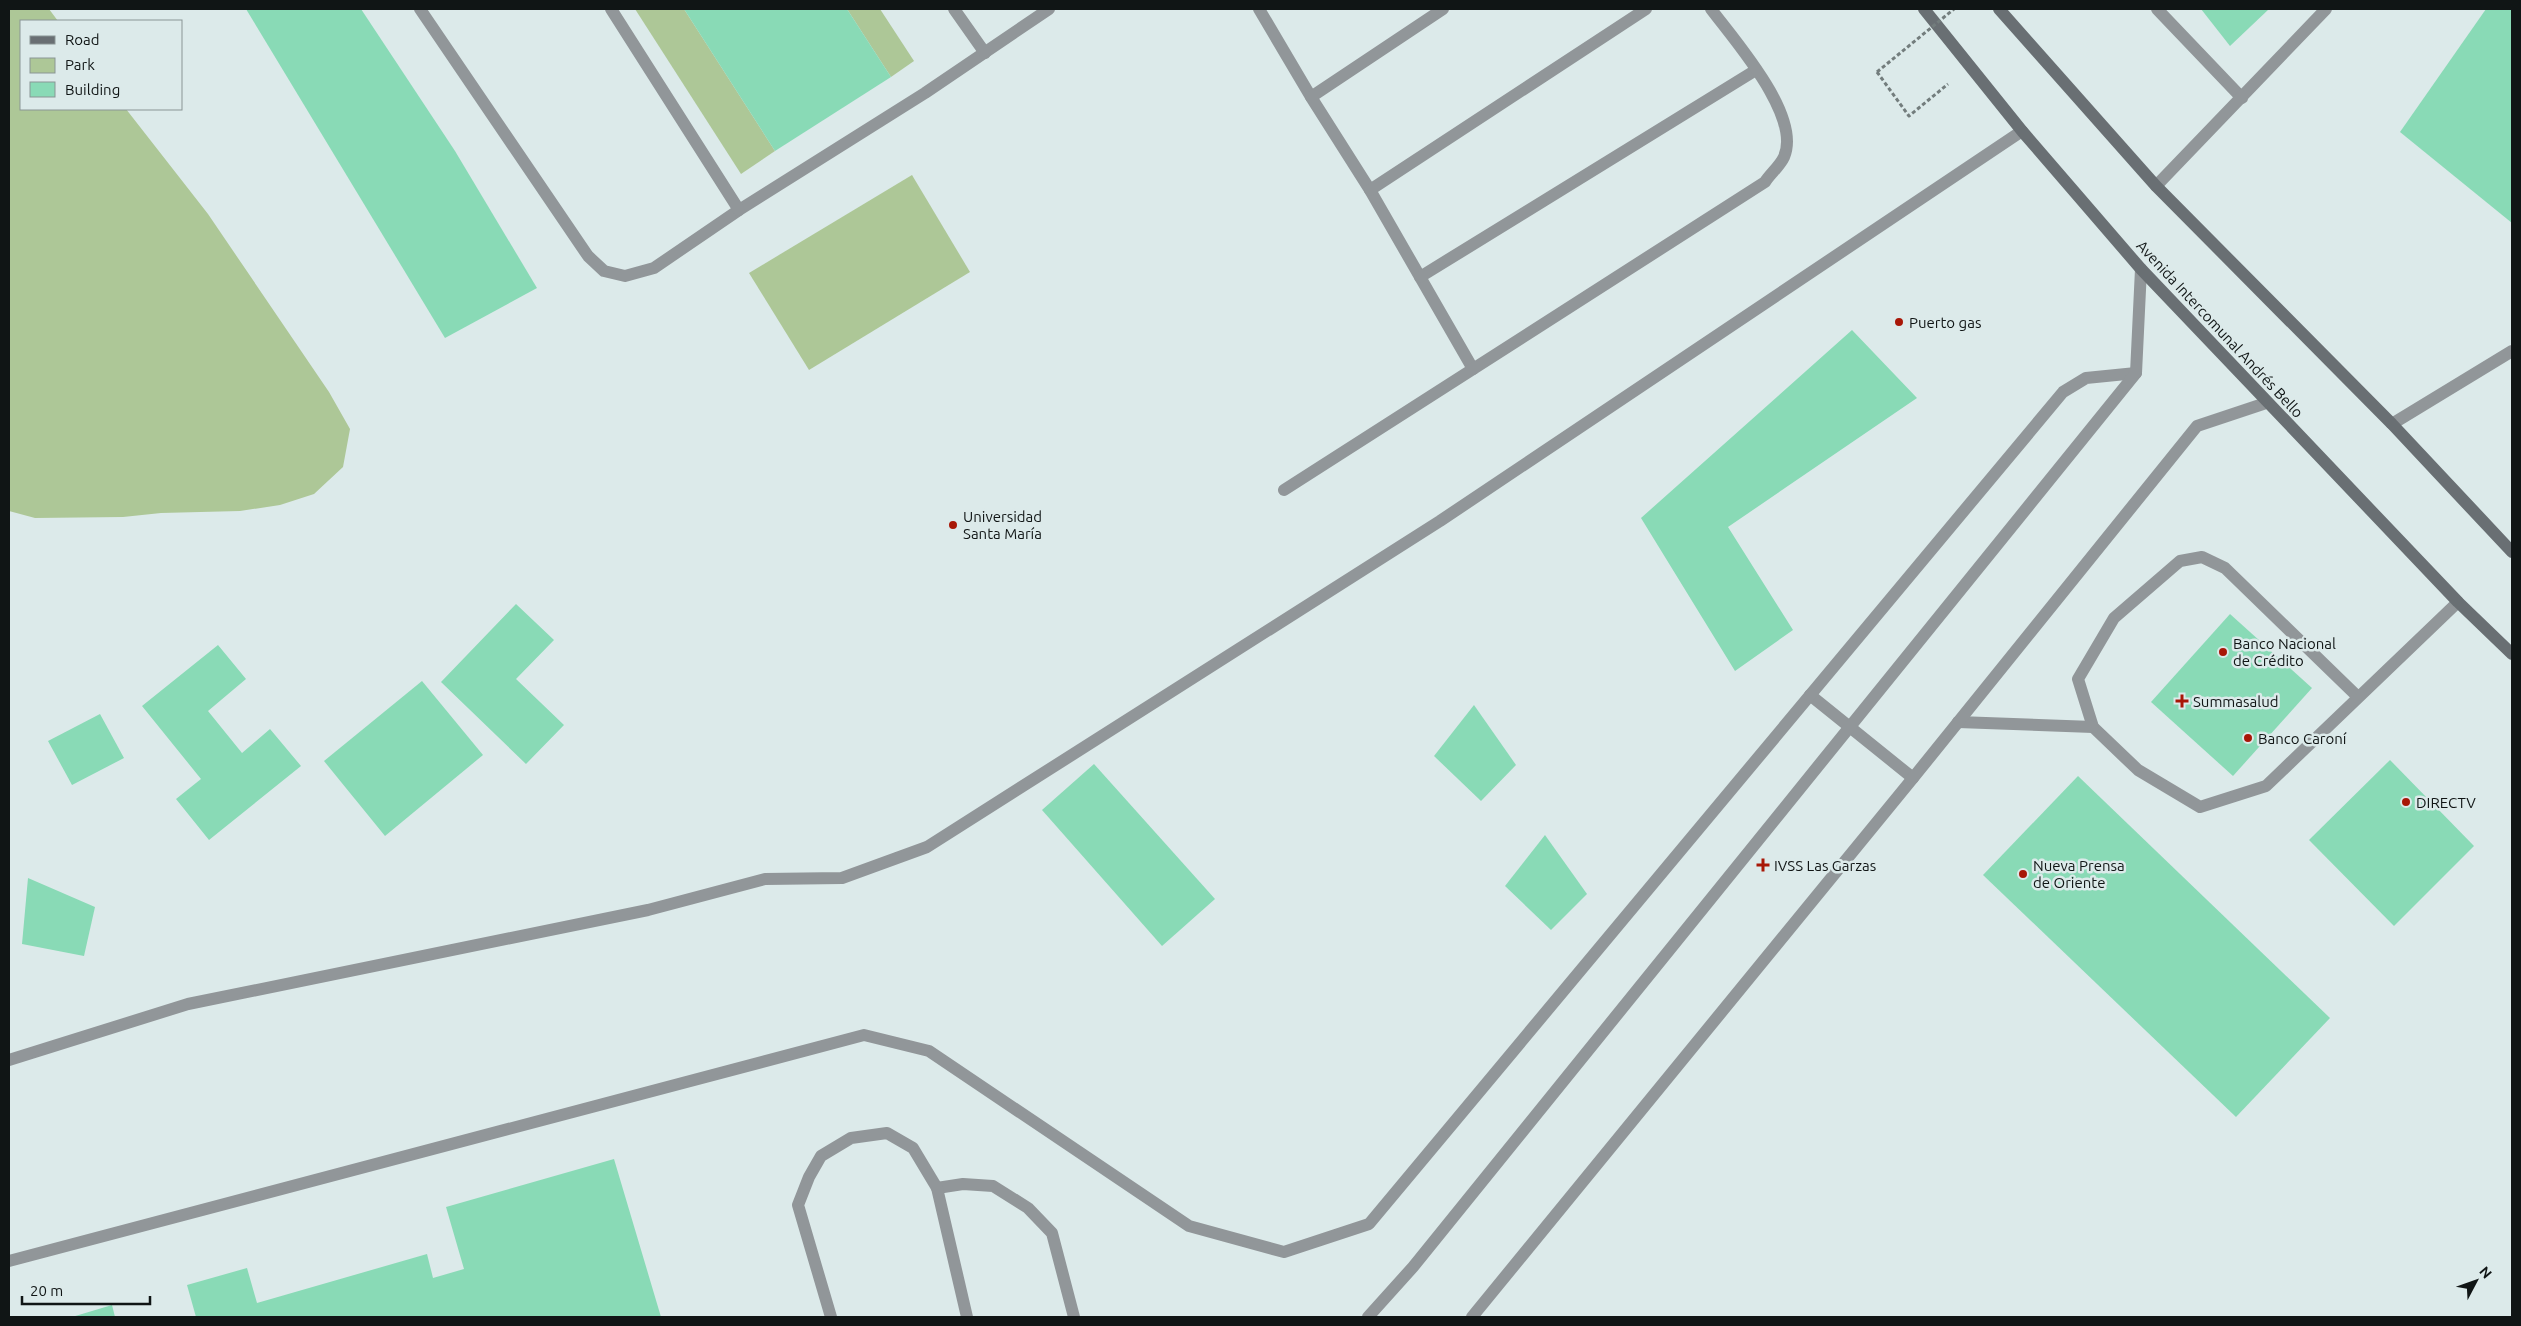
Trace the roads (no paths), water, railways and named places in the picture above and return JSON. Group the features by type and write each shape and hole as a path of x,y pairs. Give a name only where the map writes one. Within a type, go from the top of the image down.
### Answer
{"main road":[{"name":"Avenida Intercomunal Andrés Bello","path":"1924,9 2022,131 2141,269 2266,403 2458,602 2512,654"},
{"path":"1998,9 2156,186 2392,424 2512,552"}],"street":[{"path":"420,9 588,256 604,271 625,276 654,268 739,210 925,93 1049,9"},
{"path":"611,9 739,210"},
{"path":"954,9 985,53"},
{"path":"1260,9 1311,97 1370,190 1474,369"},
{"path":"1311,97 1443,9"},
{"path":"1370,190 1646,9"},
{"path":"1284,490 1764,182 1784,157 1786,130 1775,98 1711,9"},
{"path":"2157,9 2242,98"},
{"path":"2156,186 2326,9"},
{"path":"1420,277 1756,70"},
{"path":"9,1060 188,1004 648,910 765,879 842,878 927,847 1440,520 2022,131"},
{"path":"1368,1317 1413,1267 2136,373 2141,269"},
{"path":"2392,424 2512,351"},
{"path":"9,1261 864,1035 928,1051 1189,1226 1284,1252 1369,1224 2063,392 2086,378 2136,373"},
{"path":"1472,1317 1913,778 2197,426 2266,403"},
{"path":"2358,697 2225,568 2202,557 2180,561 2114,618 2078,679 2093,727 2138,770 2200,807 2266,786 2458,602"},
{"path":"1810,695 1913,778"},
{"path":"1958,722 2093,727"},
{"path":"831,1317 798,1205 809,1178 821,1156 851,1138 887,1133 913,1148 937,1188 967,1317"},
{"path":"937,1188 963,1184 993,1186 1028,1208 1052,1233 1074,1317"}],"place":[{"name":"Puerto gas","path":"1899,322"},
{"name":"Universidad Santa María","path":"953,525"},
{"name":"Banco Nacional de Crédito","path":"2223,652"},
{"name":"Summasalud","path":"2182,701"},
{"name":"Banco Caroní","path":"2248,738"},
{"name":"DIRECTV","path":"2406,802"},
{"name":"IVSS Las Garzas","path":"1763,865"},
{"name":"Nueva Prensa de Oriente","path":"2023,874"}]}
